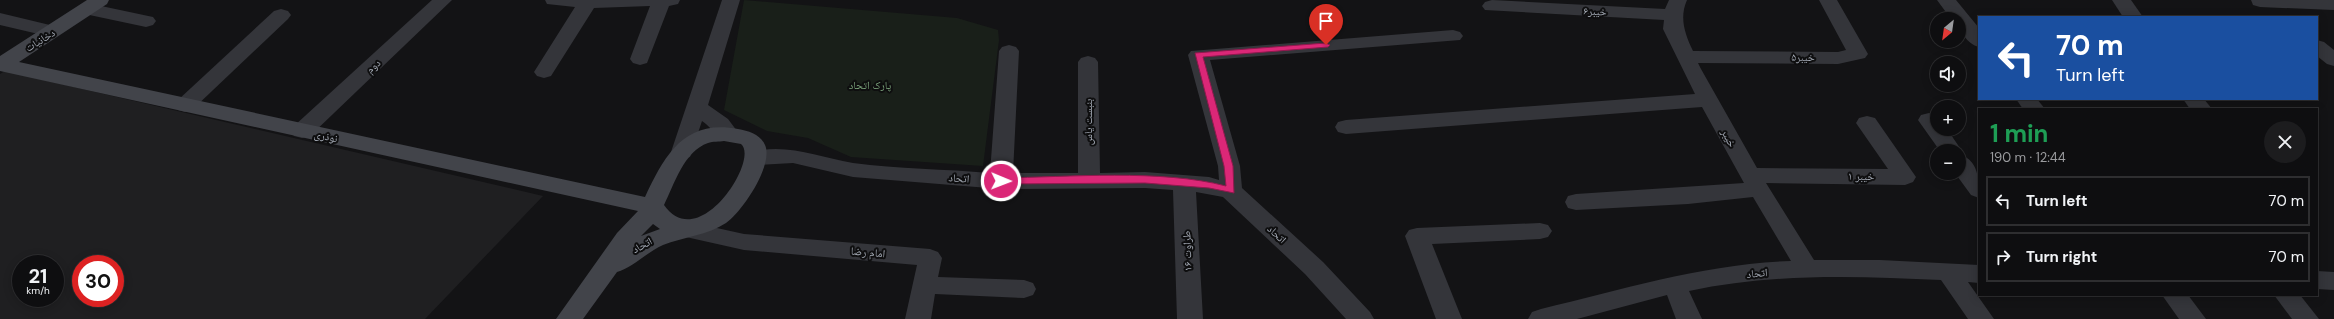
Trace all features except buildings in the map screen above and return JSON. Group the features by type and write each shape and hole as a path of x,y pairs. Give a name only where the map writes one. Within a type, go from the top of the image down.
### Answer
{"street":[{"name":"دوم","path":"302,131 443,0"},
{"path":"554,0 588,2 671,0"},
{"path":"640,59 662,0"},
{"path":"685,229 667,224 657,217 653,208 682,152 731,0"},
{"name":"خیبر۵","path":"1686,57 1838,58 1858,54 1828,0"},
{"path":"1946,0 1978,40"},
{"path":"2121,0 2132,16"},
{"path":"2260,0 2334,4"},
{"path":"2260,0 2280,16"},
{"path":"544,72 588,2"},
{"name":"خیبر۶","path":"1492,6 1676,8"},
{"path":"89,7 146,21"},
{"name":"دخانیات","path":"0,63 47,30 89,7"},
{"name":"دخانیات","path":"0,63 89,7"},
{"name":"خیبر","path":"1676,8 1673,29 1686,57 1708,100 1755,182 1808,269"},
{"path":"185,105 281,15"},
{"path":"0,19 47,30"},
{"path":"1231,191 1229,166 1198,55 1453,36"},
{"path":"2318,47 2334,60"},
{"path":"1001,181 1009,51"},
{"name":"بنبست یاس","path":"1088,62 1089,181"},
{"name":"نوذری","path":"0,63 653,208"},
{"path":"1346,126 1708,100"},
{"path":"2027,100 2033,108"},
{"path":"2194,100 2200,108"},
{"path":"697,107 744,144"},
{"path":"1929,120 1946,144"},
{"name":"خیبر ۱","path":"1755,182 1905,177 1866,123"},
{"path":"682,152 692,142 703,137 744,144"},
{"name":"اتحاد","path":"604,272 638,246 652,239 705,223 720,216 735,201 744,144 853,170 1001,181 1145,180 1209,185 1231,191 1314,268 1361,319"},
{"path":"1966,172 1978,189"},
{"path":"1576,202 1688,196 1755,182"},
{"name":"طراوت ۱۶","path":"1184,183 1190,319"},
{"name":"اتحاد","path":"569,319 604,272 627,236 653,208"},
{"path":"726,210 732,231 744,242"},
{"name":"امام رضا","path":"685,229 744,242 930,258 918,319"},
{"path":"1449,319 1417,236 1540,231"},
{"name":"اتحاد","path":"1541,319 1715,277 1808,269 1978,274"},
{"path":"1948,272 1981,319"},
{"path":"925,285 1024,289"},
{"path":"1675,286 1689,319"},
{"path":"2175,296 2193,319"},
{"path":"2287,296 2306,319"}],"shaded area":[{"path":"5,71 543,196 425,319 0,319 0,74"}],"green space":[{"name":"پارک اتحاد","path":"744,0 957,18 998,30 999,40 983,166 851,157 808,138 767,131 724,110"}],"route":[{"path":"1001,181 1075,182 1145,180 1209,185 1231,191 1229,166 1198,55 1326,45"}]}
